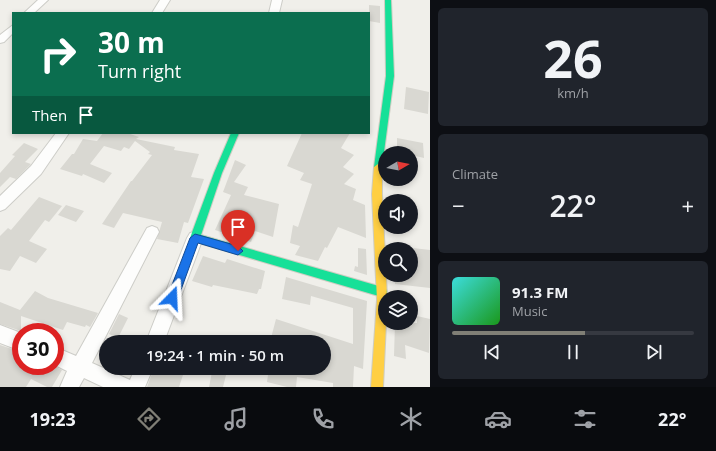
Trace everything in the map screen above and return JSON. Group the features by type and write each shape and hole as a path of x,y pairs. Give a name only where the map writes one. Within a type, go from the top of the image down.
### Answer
{"street":[{"path":"30,12 43,0"},
{"path":"158,12 165,0"},
{"path":"274,12 277,0"},
{"path":"382,290 378,180 390,76 388,0"},
{"path":"0,40 12,29"},
{"path":"0,205 36,170 62,134"},
{"path":"158,335 218,173 235,134"},
{"path":"69,387 152,232"},
{"path":"195,238 378,291"},
{"path":"377,387 380,330"},
{"path":"0,334 12,339"},
{"path":"64,360 124,387"},
{"path":"136,387 141,375"}],"building":[{"path":"369,5 380,6 380,23 370,21"},
{"path":"406,87 429,92 428,114 404,109"},
{"path":"102,134 130,134 139,137 136,139 175,147 174,150 199,154 191,177 204,179 188,223 184,222 178,243 157,239 162,222 123,213 114,228 102,224 131,181 152,155 148,154 150,152 135,141 129,149 124,147 121,151 104,146 90,164 112,173 104,183 83,174 82,176 60,169 72,154 74,154 83,139 97,141"},
{"path":"302,134 349,134 341,148 354,155 343,167 354,174 344,184 356,189 353,200 365,205 366,238 338,227 318,261 295,255 300,246 290,243 293,225 298,227 312,184 300,180 304,173 287,166"},
{"path":"397,138 423,143 424,158 418,157 418,146 397,146"},
{"path":"24,143 38,149 25,162 31,164 16,179 10,177 0,187 0,173 15,156 12,155"},
{"path":"235,160 246,165 234,182 248,187 244,195 279,204 273,237 255,231 251,242 215,230 231,195 223,192"},
{"path":"39,197 62,206 49,222 45,220 29,241 47,249 36,263 20,256 10,271 0,269 0,236 8,228 11,230"},
{"path":"66,205 84,211 76,222 58,215"},
{"path":"358,248 366,249 367,275 354,271 355,266 358,267"},
{"path":"418,249 430,250 430,288 395,284 395,282 418,282"},
{"path":"203,256 225,263 227,259 265,271 261,289 259,289 257,294 213,285 212,287 192,281"},
{"path":"286,277 367,301 363,369 354,366 353,387 333,387 333,383 297,377 296,387 287,387 267,382 268,375 331,375 331,337 353,344 353,308 311,296 310,305 282,299"},
{"path":"35,291 48,298 98,313 90,327 67,322 64,328 64,323 42,323 21,316 21,323 12,323 12,328 0,324 0,302 20,310"},
{"path":"119,314 128,318 120,335 109,334"},
{"path":"418,316 430,319 429,353 405,345 406,359 394,356 395,330 418,330"},
{"path":"276,319 325,335 272,335"},
{"path":"0,345 12,349 12,375 59,375 52,387 47,387 31,379 26,387 0,387"},
{"path":"151,375 183,375 179,387 147,387"},
{"path":"211,375 226,375 223,387 209,387"}],"traffic: fast":[{"path":"381,146 390,76 388,0"},
{"path":"235,134 218,173 195,238 378,291"}],"traffic: slow":[{"path":"377,387 382,300 377,194 378,167"}],"route":[{"path":"172,298 195,238 238,251"}]}
